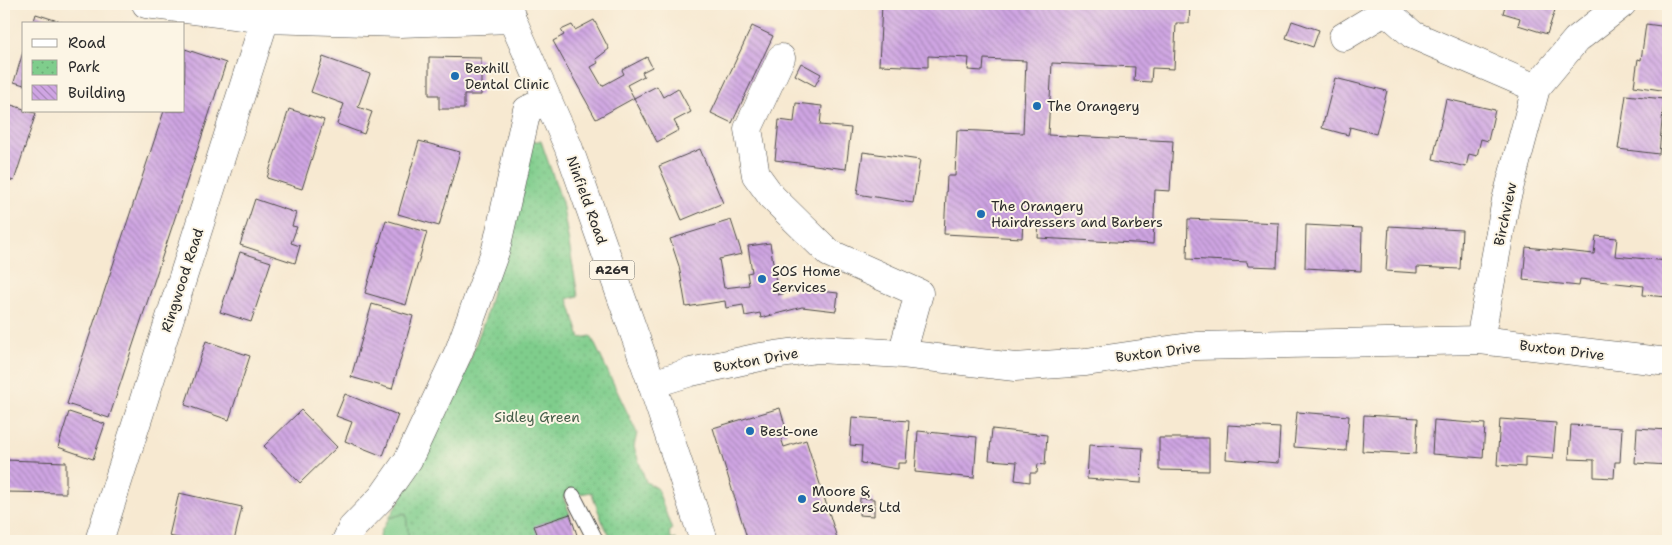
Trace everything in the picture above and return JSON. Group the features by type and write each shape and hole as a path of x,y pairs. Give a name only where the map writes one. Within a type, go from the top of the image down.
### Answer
{"street":[{"path":"146,4 265,19 400,23 510,12"},
{"name":"Birchview","path":"1480,340 1506,200 1536,88 1576,40 1622,4"},
{"path":"1343,37 1384,7 1413,35 1536,88"},
{"name":"Ninfield Road","path":"510,12 568,146 652,384 704,541"},
{"name":"Ringwood Road","path":"99,541 265,19"},
{"path":"781,58 748,129 756,175 772,197 829,253 919,293 902,354"},
{"path":"346,541 352,528 382,497 408,460 459,351 496,249 526,110 547,100"},
{"name":"Buxton Drive","path":"652,384 692,372 760,357 818,349 902,354 1015,367 1086,362 1196,346 1480,340 1668,362"}],"lane":[{"path":"573,496 596,541"}],"green space":[{"name":"Sidley Green","path":"529,141 541,141 562,202 578,296 568,299 580,338 591,336 637,433 634,447 646,482 657,488 672,530 669,532 672,540 676,539 676,541 614,541 604,526 591,492 563,497 570,514 535,526 540,541 409,541 406,513 389,518 419,467 466,371 486,316"},
{"path":"406,513 409,541 379,541 381,531 389,518"}],"building":[{"name":"The Orangery","path":"882,4 1190,4 1189,23 1176,23 1174,69 1152,68 1151,82 1134,81 1135,67 1052,63 1048,135 1173,141 1170,191 1155,190 1153,244 1038,238 1039,221 1023,220 1022,238 944,234 947,176 955,176 957,130 1023,133 1026,61 984,59 983,71 968,70 969,58 928,56 928,67 879,65"},
{"path":"1499,4 1557,4 1547,34 1518,25 1520,18 1503,13 1505,6"},
{"path":"36,14 61,22 34,22"},
{"path":"594,20 609,49 596,59 598,63 591,67 602,86 624,74 622,70 647,57 652,67 642,72 644,76 627,85 634,98 596,119 553,41 564,35 561,30 572,25 575,30"},
{"path":"1292,21 1319,30 1313,47 1286,38"},
{"path":"1646,24 1668,27 1668,91 1634,86 1638,59 1641,60"},
{"path":"752,26 773,36 732,123 711,113"},
{"path":"185,49 226,63 109,418 67,404 164,112 185,112"},
{"path":"22,55 22,84 14,82"},
{"path":"323,57 370,74 358,107 372,112 364,134 337,124 344,104 311,92"},
{"name":"Bexhill Dental Clinic","path":"429,57 481,58 481,95 464,95 464,109 439,109 439,95 429,95"},
{"path":"801,63 821,74 815,86 795,75"},
{"path":"1335,78 1387,91 1376,134 1350,127 1348,135 1322,128"},
{"path":"657,86 663,97 678,88 691,112 674,121 679,130 657,142 634,98"},
{"path":"1626,95 1664,99 1659,154 1618,149"},
{"path":"1446,99 1495,110 1488,141 1481,139 1477,156 1469,154 1466,167 1433,159"},
{"path":"5,103 22,108 22,112 36,113 14,181 4,178"},
{"path":"796,103 822,106 820,125 851,128 846,169 775,160 779,120 794,122"},
{"path":"289,109 324,120 302,189 267,178"},
{"path":"419,141 460,152 439,226 398,214"},
{"path":"700,149 723,203 682,220 659,166"},
{"path":"863,152 920,160 913,203 857,194"},
{"path":"255,199 296,213 292,226 297,227 291,243 300,246 295,263 240,245"},
{"path":"1188,219 1279,223 1277,267 1248,266 1247,262 1187,259"},
{"path":"386,220 427,232 406,305 365,293"},
{"path":"731,220 742,254 719,259 724,288 749,285 747,273 752,272 748,246 770,243 778,295 801,289 838,293 836,311 802,307 761,318 760,313 745,316 743,305 726,308 725,301 686,307 679,266 670,239"},
{"path":"1306,225 1362,228 1361,271 1305,268"},
{"path":"1389,226 1462,230 1460,269 1417,267 1417,273 1386,271"},
{"path":"1596,236 1617,238 1615,256 1668,261 1668,297 1643,295 1644,286 1580,279 1579,286 1523,280 1526,247 1594,254"},
{"path":"240,252 271,262 251,322 220,312"},
{"path":"372,304 413,316 392,389 351,377"},
{"path":"206,341 250,356 229,420 185,405"},
{"path":"345,394 398,415 383,456 345,441 352,422 336,416"},
{"path":"780,408 787,433 780,435 784,447 806,440 838,541 748,541 713,428"},
{"path":"301,410 337,447 300,483 264,446"},
{"path":"69,412 105,424 93,459 58,447"},
{"path":"1297,412 1349,416 1346,451 1294,447"},
{"path":"1364,415 1418,418 1416,454 1362,451"},
{"path":"852,417 909,421 906,463 898,463 898,469 861,463 862,446 850,445"},
{"path":"1500,419 1556,423 1553,459 1525,457 1525,467 1497,465"},
{"path":"1434,420 1485,424 1483,458 1432,454"},
{"path":"1228,425 1280,428 1278,463 1226,459"},
{"path":"1571,425 1622,428 1620,462 1615,462 1614,478 1594,477 1594,460 1569,459"},
{"path":"1637,428 1668,430 1668,465 1635,463"},
{"path":"992,429 1047,435 1045,465 1038,464 1037,473 1030,473 1030,482 1015,480 1017,462 989,460"},
{"path":"918,431 977,437 974,478 915,472"},
{"path":"1159,438 1209,438 1209,471 1159,470"},
{"path":"1089,445 1143,448 1141,483 1087,479"},
{"path":"4,460 66,462 66,493 4,492"},
{"path":"179,493 242,507 234,541 192,541 169,536"},
{"path":"860,498 874,499 874,516 859,515"},
{"path":"570,514 579,541 540,541 534,526"}],"place":[{"name":"Bexhill Dental Clinic","path":"455,76"},
{"name":"The Orangery","path":"1037,106"},
{"name":"The Orangery Hairdressers and Barbers","path":"981,214"},
{"name":"SOS Home Services","path":"762,279"},
{"name":"Best-one","path":"750,431"},
{"name":"Moore & Saunders Ltd","path":"802,499"}]}
